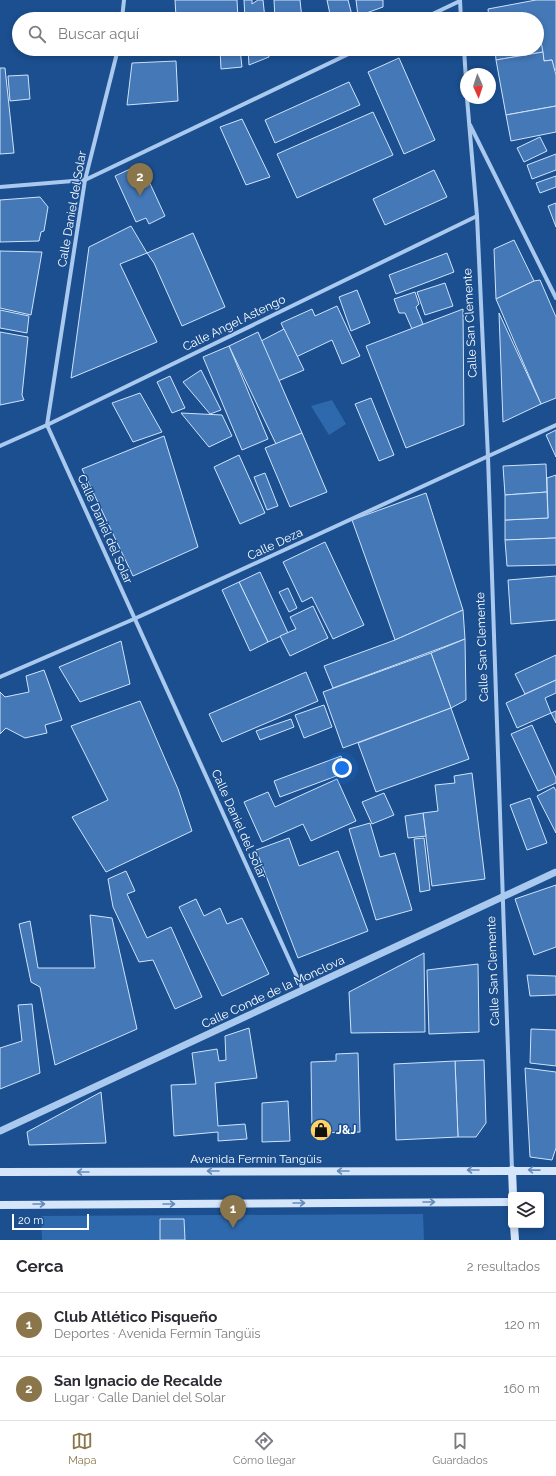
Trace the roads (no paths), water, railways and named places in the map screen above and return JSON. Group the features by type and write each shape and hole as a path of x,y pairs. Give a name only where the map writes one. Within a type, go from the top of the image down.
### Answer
{"main road":[{"name":"Calle San Clemente","path":"512,1170 513,1192"},
{"name":"Avenida Fermín Tangüis","path":"0,1172 556,1171"},
{"path":"0,1205 508,1202"},
{"path":"514,1228 515,1240"}],"street":[{"path":"123,12 124,0"},
{"path":"437,12 460,1 461,12"},
{"name":"Calle Daniel del Solar","path":"116,56 85,180 46,425 303,990"},
{"path":"0,188 85,180 344,56"},
{"path":"464,56 465,68"},
{"name":"Calle San Clemente","path":"467,104 477,216 488,457 512,1170"},
{"path":"469,123 556,298"},
{"name":"Calle Angel Astengo","path":"0,446 477,216"},
{"name":"Calle Deza","path":"0,678 134,619 556,425"},
{"name":"Calle Conde de la Monclova","path":"0,1131 556,872"}],"place":[{"name":"San Ignacio de Recalde","path":"140,196"},
{"name":"J&J","path":"321,1130"},
{"name":"Club Atlético Pisqueño","path":"233,1228"}]}
